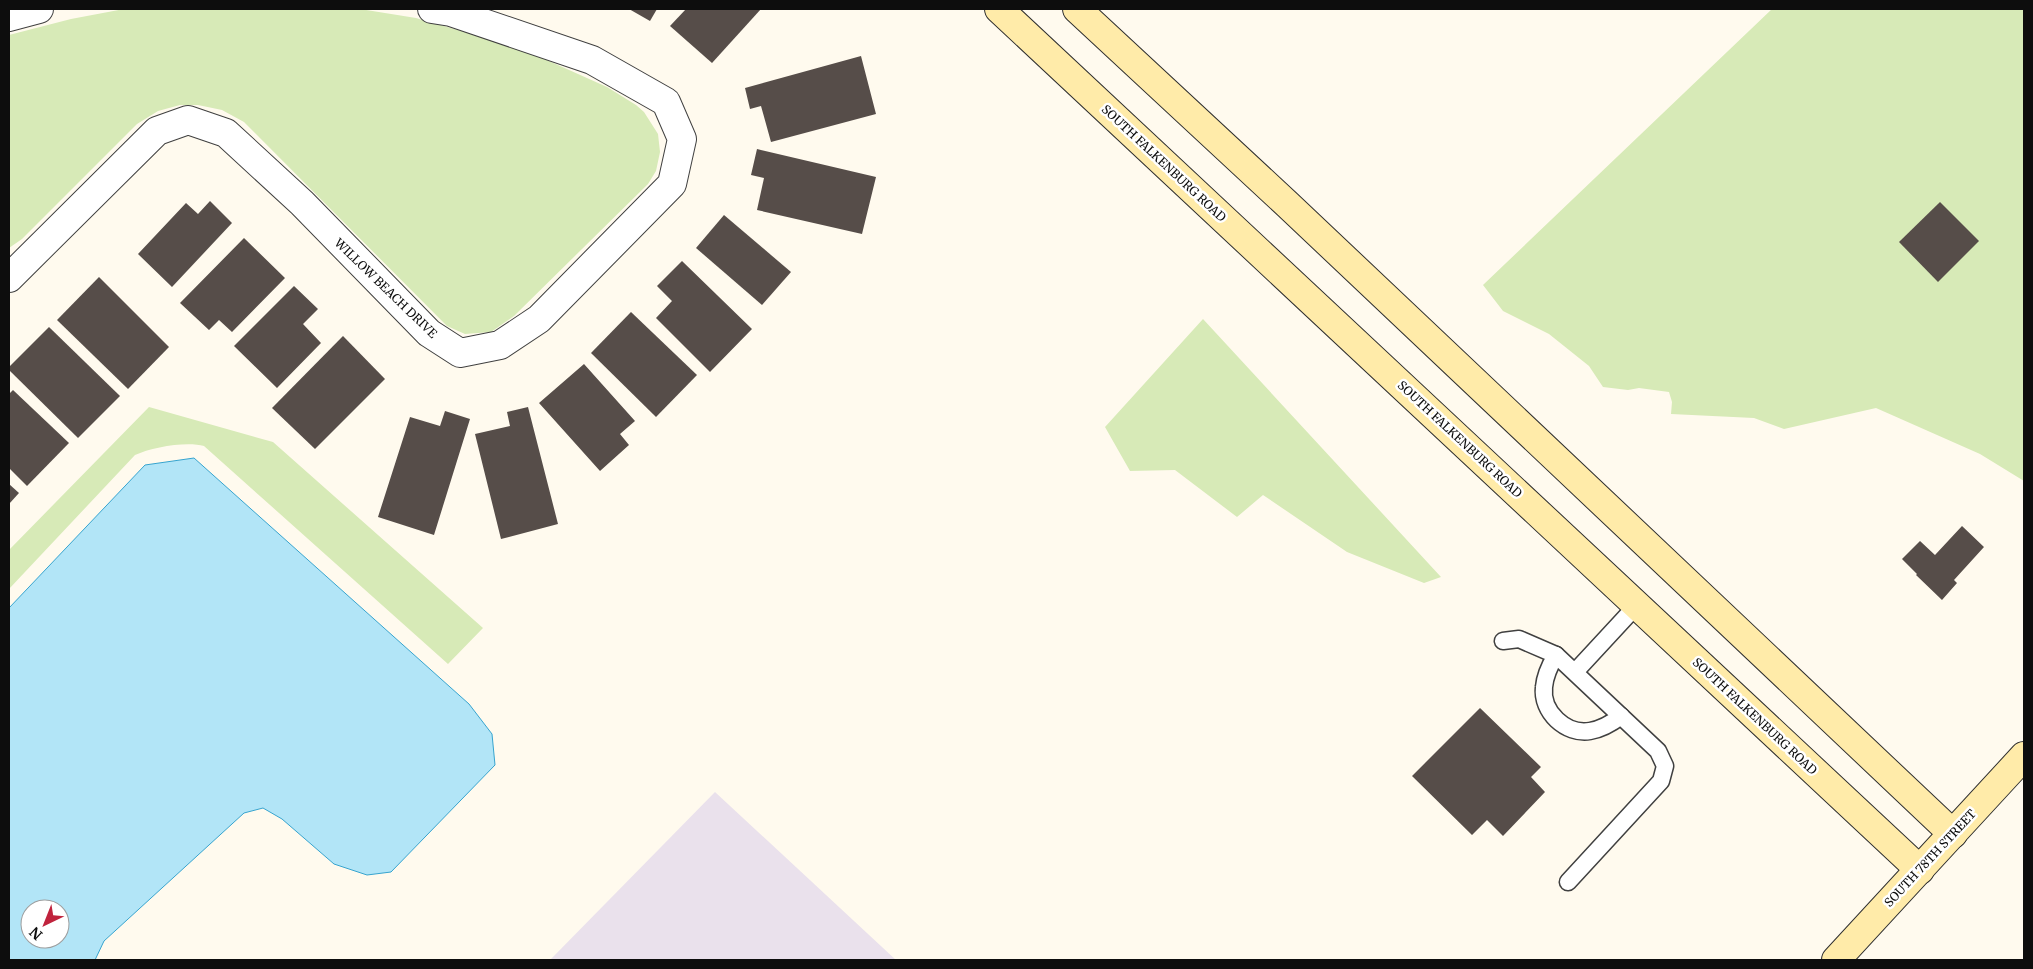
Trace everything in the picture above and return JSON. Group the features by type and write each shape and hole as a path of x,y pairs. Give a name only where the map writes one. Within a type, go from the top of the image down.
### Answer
{"street":[{"path":"9,17 39,9"},
{"name":"WILLOW BEACH DRIVE","path":"9,278 157,131 188,120 226,133 302,203 429,333 460,353 500,345 539,319 672,184 682,139 666,102 592,60 451,12 432,9"},
{"name":"SOUTH FALKENBURG ROAD","path":"999,9 1920,870"},
{"path":"1077,9 1287,204 1953,834"},
{"name":"SOUTH 78TH STREET","path":"1836,960 2024,756"}],"lane":[{"path":"1575,672 1637,605"},
{"path":"1503,641 1519,639 1556,655 1658,751 1665,766 1661,781 1568,882"},
{"path":"1556,655 1547,671 1543,689 1549,708 1559,723 1575,731 1590,731 1606,726 1621,716"}],"shaded area":[{"path":"715,792 896,960 550,960"}],"green space":[{"path":"124,9 360,9 416,18 520,48 607,87 644,112 658,134 660,152 656,171 648,184 514,316 491,332 465,334 447,326 244,122 222,110 198,105 180,105 158,111 137,124 22,239 9,248 9,35 71,19"},
{"path":"1772,9 2024,9 2024,481 1980,454 1876,408 1784,429 1754,418 1671,414 1672,402 1669,392 1639,388 1628,390 1603,387 1589,366 1549,334 1503,311 1483,285"},
{"path":"1203,319 1441,577 1424,583 1347,552 1263,495 1237,517 1175,470 1130,471 1105,427"},
{"path":"149,407 273,442 483,628 448,664 204,446 188,444 170,446 135,455 9,589 9,550"}],"water":[{"path":"194,458 469,704 492,734 495,765 391,872 367,875 334,864 282,819 263,808 244,813 104,941 95,960 9,960 9,608 145,465"}],"building":[{"path":"629,9 657,9 650,21"},
{"path":"686,9 761,9 712,63 670,26"},
{"path":"861,56 876,114 771,142 761,106 750,109 745,88"},
{"path":"757,149 876,177 862,234 757,210 764,178 751,175"},
{"path":"210,201 232,223 172,287 138,254 186,203 198,214"},
{"path":"1940,202 1979,241 1938,282 1899,242"},
{"path":"724,215 791,272 762,305 696,248"},
{"path":"244,238 285,278 232,332 219,320 209,330 180,303"},
{"path":"682,261 752,329 710,372 656,318 672,301 657,286"},
{"path":"99,277 169,347 128,389 57,320"},
{"path":"294,286 318,309 303,324 321,343 277,388 234,346"},
{"path":"631,312 697,375 656,417 591,353"},
{"path":"49,327 120,396 78,438 9,370 9,367"},
{"path":"343,336 385,379 315,449 272,408"},
{"path":"584,364 635,421 620,434 629,445 600,471 539,403"},
{"path":"13,390 69,443 27,486 9,468 9,394"},
{"path":"528,407 558,524 501,539 475,434 510,426 507,412"},
{"path":"445,411 470,419 434,535 378,517 410,417 440,426"},
{"path":"9,484 19,493 9,504"},
{"path":"1962,526 1984,547 1954,580 1957,583 1942,600 1902,559 1920,541 1935,555"},
{"path":"1480,708 1541,767 1531,777 1545,792 1503,836 1487,820 1472,835 1412,776"}]}
